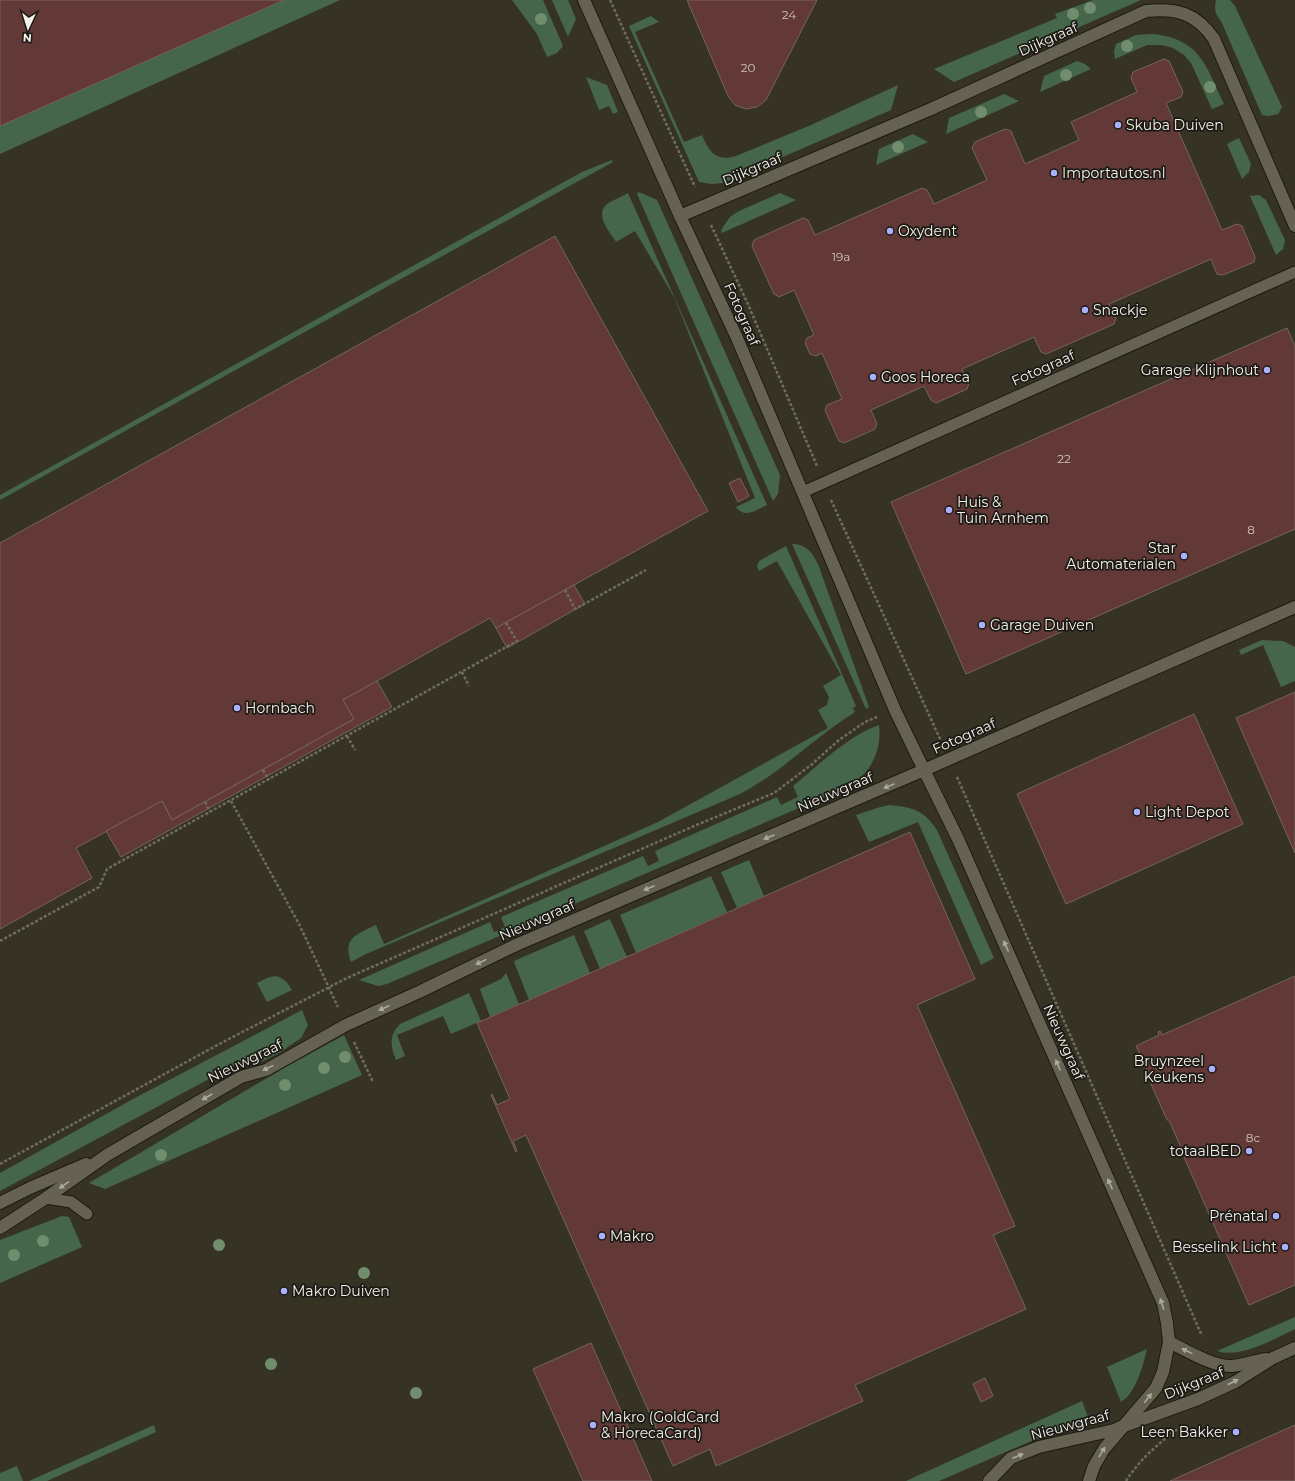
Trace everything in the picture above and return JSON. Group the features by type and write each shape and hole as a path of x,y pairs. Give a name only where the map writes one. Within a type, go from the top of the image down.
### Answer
{"street":[{"path":"584,0 680,216"},
{"name":"Dijkgraaf","path":"680,216 930,109 1146,11 1164,9 1194,18 1205,27 1214,39 1295,226"},
{"name":"Fotograaf","path":"680,216 737,338 895,710 924,770 1295,607"},
{"name":"Nieuwgraaf","path":"0,1228 107,1155 241,1077 266,1070 346,1025 419,992 516,945 924,770 962,846 1163,1303 1169,1342 1162,1372 1156,1388 1137,1412 1121,1427 1104,1449 1094,1466 1089,1481"},
{"name":"Nieuwgraaf","path":"0,1203 32,1187 107,1155"},
{"name":"Dijkgraaf","path":"1169,1342 1205,1360 1231,1366 1273,1358"},
{"name":"Dijkgraaf","path":"1121,1427 1198,1399 1235,1382 1273,1358 1295,1348"},
{"name":"Nieuwgraaf","path":"989,1481 1011,1458 1039,1447 1114,1430 1121,1427"}],"lane":[{"name":"Fotograaf","path":"803,492 1295,272"},
{"path":"46,1198 71,1202 87,1214"}],"path":[{"path":"610,0 703,206"},
{"path":"565,590 575,609 646,570"},
{"path":"0,941 99,887 107,869 517,642 506,623"},
{"path":"462,672 469,686"},
{"name":"Nieuwgraaf","path":"0,1164 223,1042 347,978 694,826 774,793 811,765 838,740 865,722 895,710"},
{"path":"347,736 355,750"},
{"name":"Nieuwgraaf","path":"949,759 1206,1344 1205,1360"},
{"path":"263,770 269,780"},
{"path":"231,801 299,924 322,975"},
{"path":"205,802 210,812"}],"green space":[{"path":"284,0 340,0 0,154 0,126"},
{"path":"512,0 543,0 563,46 557,53 547,57 537,34"},
{"path":"552,0 568,0 576,19 568,37"},
{"path":"1093,0 1141,0 954,82 934,69 1057,18 1055,14"},
{"path":"1216,0 1230,0 1235,6 1282,107 1278,114 1269,116 1262,115 1221,21 1216,14"},
{"path":"651,16 659,22 635,32 684,142 702,135 711,151 723,158 736,156 811,125 898,85 891,110 723,183 712,184 699,182 629,26"},
{"path":"1150,34 1167,36 1190,47 1206,66 1224,104 1212,109 1191,63 1184,55 1173,48 1161,45 1147,45 1115,59 1114,51 1116,44 1136,35"},
{"path":"1077,61 1085,64 1091,69 1040,92 1044,76"},
{"path":"586,77 607,85 618,112 613,114 609,106 599,110"},
{"path":"1004,94 1019,101 946,134 949,118"},
{"path":"913,134 928,142 876,165 879,149"},
{"path":"1239,138 1251,164 1249,172 1242,179 1227,144"},
{"path":"612,160 613,162 0,500 0,495 582,172"},
{"path":"639,192 657,200 780,475 778,494 773,501 637,194"},
{"path":"628,193 767,505 755,511 747,513 739,511 736,507 755,498 674,297 635,231 616,242 607,229 603,219 603,209 606,205"},
{"path":"780,193 796,200 722,233 721,230 730,217 739,211"},
{"path":"1259,195 1266,200 1285,240 1283,249 1276,255 1250,196"},
{"path":"792,544 805,547 818,564 869,707 866,709"},
{"path":"786,546 856,706 853,708 855,712 826,732 770,775 740,794 366,954 351,962 348,947 353,938 363,931 376,925 384,944 658,822 828,728 818,710 827,705 829,697 823,686 841,675 777,561 759,571 757,566 759,561"},
{"path":"1262,640 1283,641 1295,647 1295,681 1281,687 1263,645 1241,655 1239,650"},
{"path":"879,725 879,744 877,752 869,768 848,787 387,984 378,986 359,980 490,922 494,932 505,927 501,917 643,856 648,866 659,861 655,851 777,797 781,805 798,797 793,786 823,760 855,736"},
{"path":"889,805 917,811 927,818 937,830 994,958 981,965 918,822 869,842 856,815"},
{"path":"749,860 764,896 737,908 721,872"},
{"path":"711,876 727,912 636,953 620,915"},
{"path":"610,919 627,957 600,969 584,931"},
{"path":"574,935 590,973 529,1000 514,962"},
{"path":"506,973 519,1004 490,1017 480,989 501,979"},
{"path":"275,976 285,981 292,990 267,1002 257,983"},
{"path":"469,993 481,1021 451,1034 443,1016 397,1035 405,1056 396,1060 392,1045 392,1037 396,1028 400,1024"},
{"path":"302,1010 308,1025 301,1038 279,1053 263,1061 237,1064 0,1191 0,1173 133,1099"},
{"path":"344,1035 362,1075 105,1189 89,1183 284,1068"},
{"path":"62,1216 69,1217 82,1247 0,1283 0,1240"},
{"path":"1295,1317 1295,1329 1257,1347 1226,1353 1217,1351"},
{"path":"1147,1349 1135,1385 1131,1392 1121,1402 1107,1367"},
{"path":"1082,1401 1090,1422 1089,1425 1036,1439 939,1481 906,1481"},
{"path":"154,1425 156,1432 47,1481 29,1481"},
{"path":"17,1466 23,1481 0,1481 0,1473"}],"building":[{"path":"0,0 284,0 0,126"},
{"path":"687,0 817,0 766,100 757,107 746,109 735,105 728,96"},
{"path":"1164,59 1169,61 1183,92 1181,97 1166,103 1222,230 1237,224 1242,226 1255,257 1254,262 1223,275 1217,274 1211,259 1109,304 1116,318 1114,324 1046,354 1041,352 1034,337 962,369 969,383 967,389 936,403 931,400 924,386 871,410 877,424 875,429 844,443 839,441 825,410 827,405 842,399 822,353 816,356 810,354 805,343 807,338 814,335 794,290 779,297 774,294 752,246 754,240 803,218 808,220 815,235 922,188 927,190 934,204 987,180 972,148 975,142 1005,129 1011,131 1025,164 1079,140 1071,122 1137,92 1131,78 1133,72"},
{"path":"555,236 708,511 496,628 490,618 343,700 354,719 172,820 162,801 76,848 92,878 0,929 0,543"},
{"path":"1287,328 1295,346 1295,529 966,674 891,502"},
{"path":"740,478 749,496 738,502 729,483"},
{"path":"574,585 585,604 507,648 496,628"},
{"path":"377,681 392,707 121,857 106,831 162,801 172,820 354,719 343,700"},
{"path":"1295,692 1295,853 1236,718"},
{"path":"1194,714 1243,824 1066,904 1017,794"},
{"path":"910,832 975,979 917,1005 1015,1226 993,1235 1026,1309 855,1385 863,1401 716,1466 710,1449 673,1466 526,1135 513,1141 517,1151 516,1152 491,1095 492,1094 497,1105 510,1099 477,1023"},
{"path":"1295,976 1295,1285 1249,1305 1169,1120 1167,1120 1151,1084 1153,1083 1136,1046 1159,1035 1158,1032 1160,1031 1162,1035"},
{"name":"Makro (GoldCard & HorecaCard)","path":"591,1343 652,1481 583,1481 533,1369"},
{"path":"985,1378 993,1396 981,1402 973,1384"},
{"path":"1295,1425 1295,1481 1170,1481"}],"place":[{"name":"Skuba Duiven","path":"1118,125"},
{"name":"Importautos.nl","path":"1054,173"},
{"name":"Oxydent","path":"890,231"},
{"name":"Snackje","path":"1085,310"},
{"name":"Garage Klijnhout","path":"1267,370"},
{"name":"Goos Horeca","path":"873,377"},
{"name":"Huis & Tuin Arnhem","path":"949,510"},
{"name":"Star Automaterialen","path":"1184,556"},
{"name":"Garage Duiven","path":"982,625"},
{"name":"Hornbach","path":"237,708"},
{"name":"Light Depot","path":"1137,812"},
{"name":"Bruynzeel Keukens","path":"1212,1069"},
{"name":"totaalBED","path":"1249,1151"},
{"name":"Prénatal","path":"1276,1216"},
{"name":"Makro","path":"602,1236"},
{"name":"Besselink Licht","path":"1285,1247"},
{"name":"Makro Duiven","path":"284,1291"},
{"name":"Makro (GoldCard & HorecaCard)","path":"593,1425"},
{"name":"Leen Bakker","path":"1236,1432"}]}
